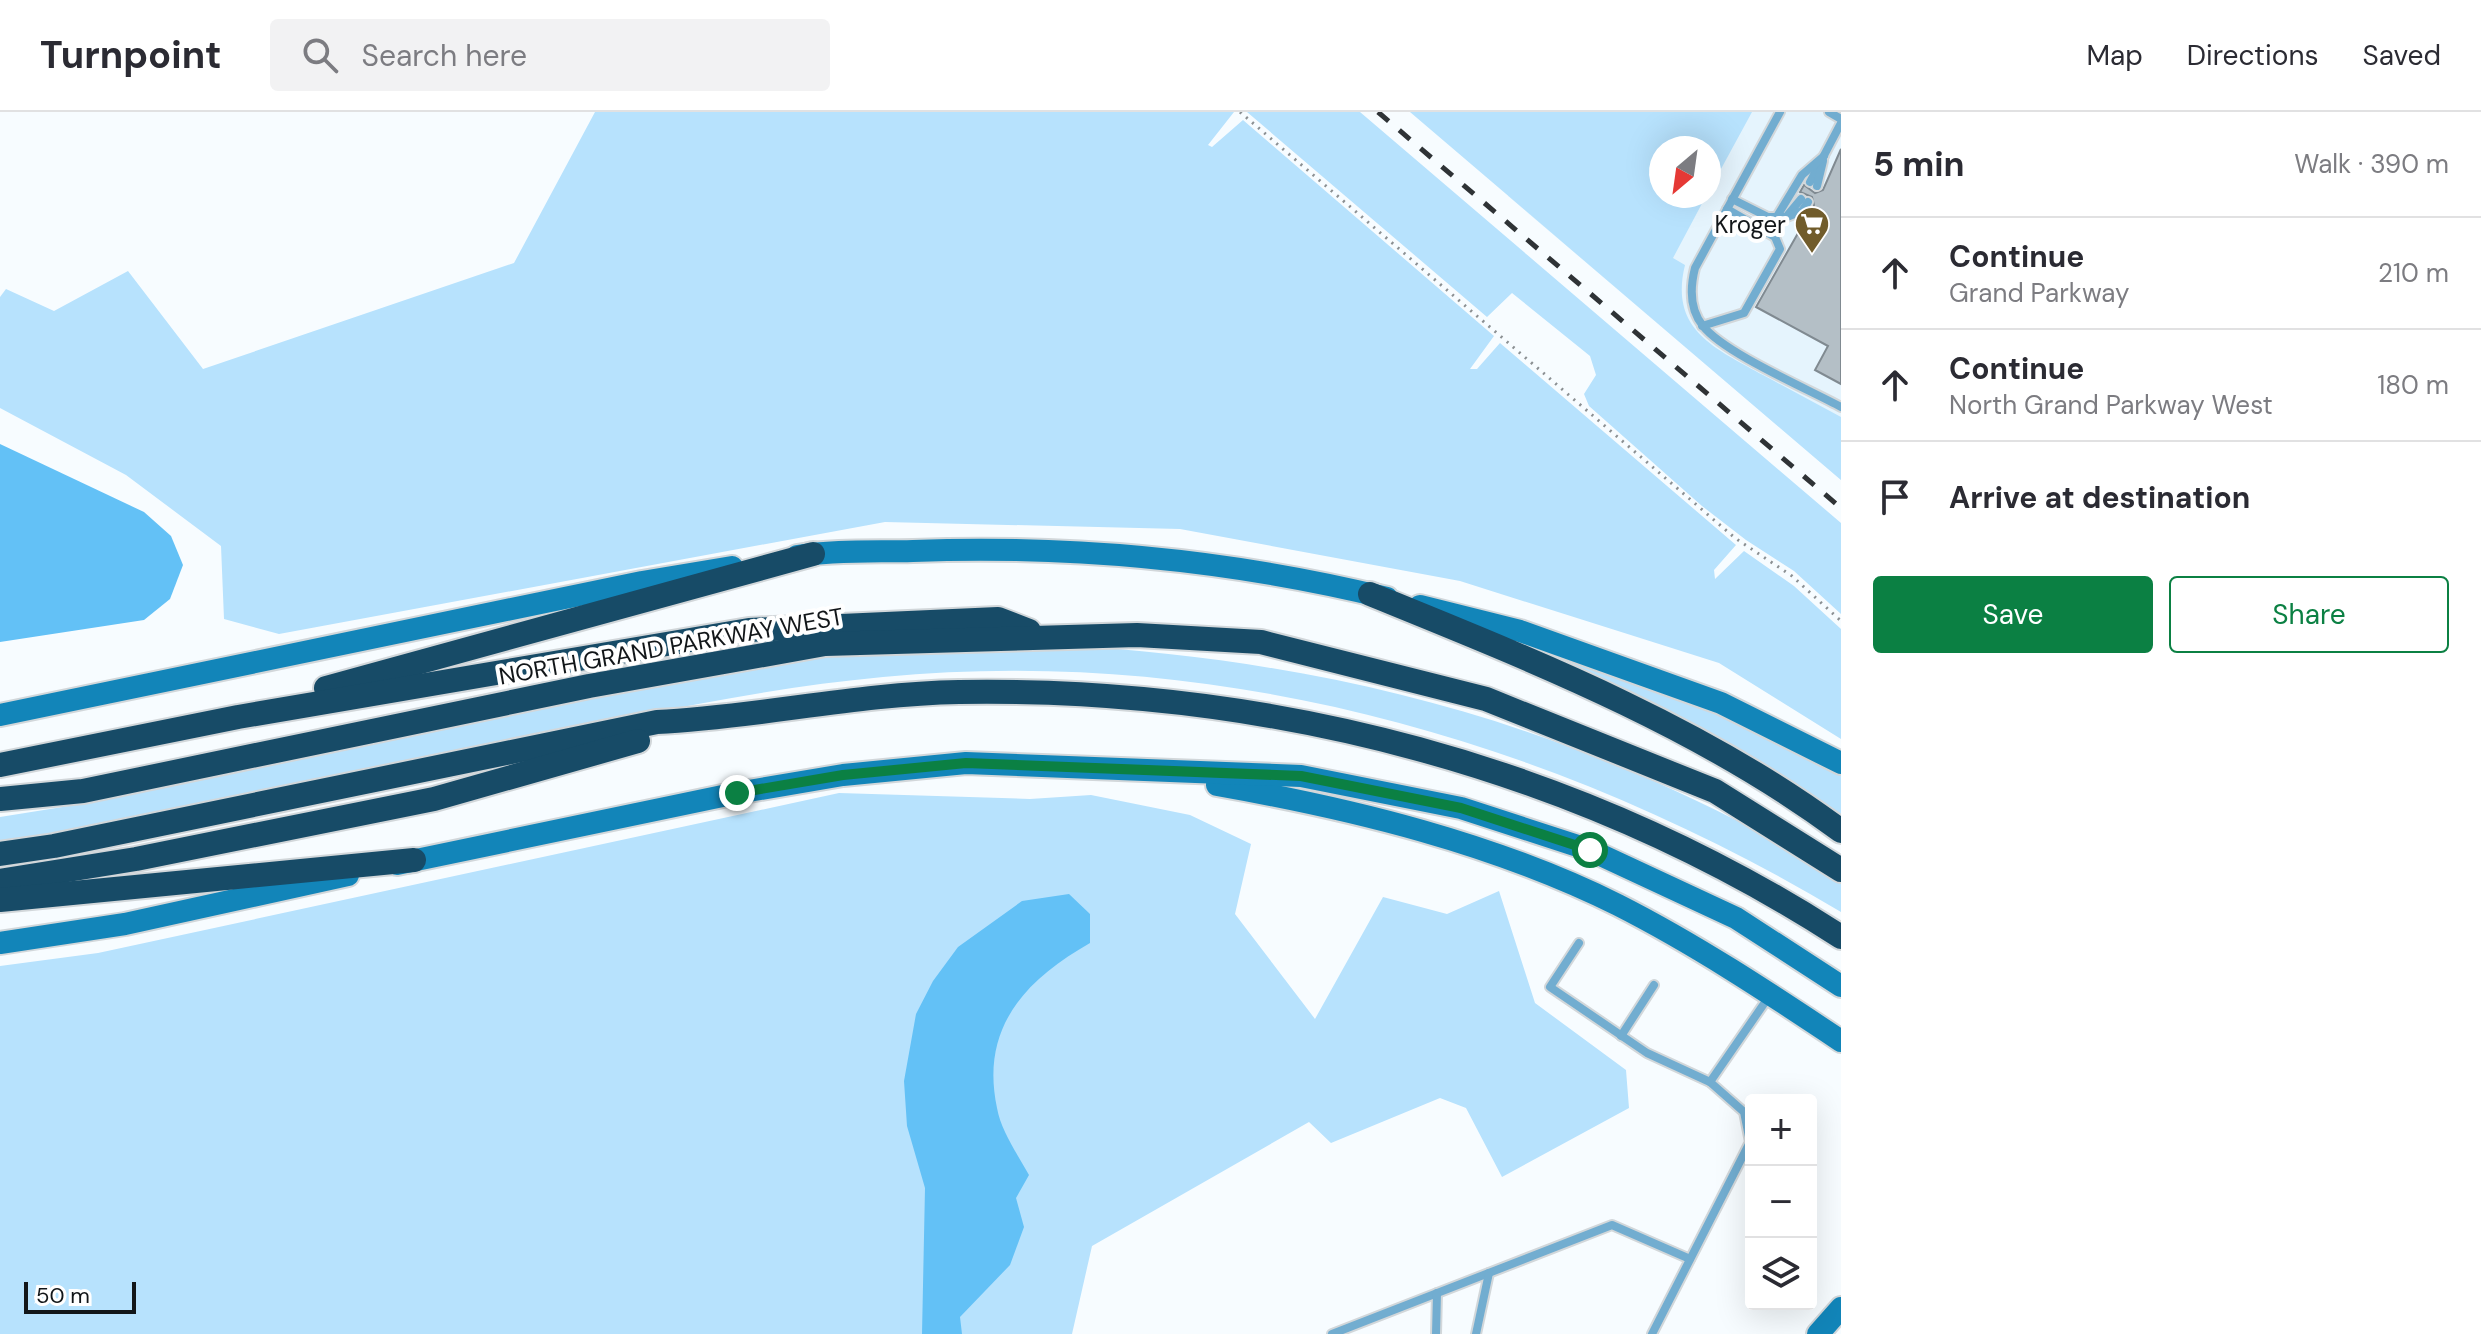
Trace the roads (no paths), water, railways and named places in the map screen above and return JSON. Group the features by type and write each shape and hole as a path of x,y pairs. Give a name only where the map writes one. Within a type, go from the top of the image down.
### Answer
{"highway":[{"path":"238,717 303,694 813,554"},
{"path":"1370,594 1639,710 1796,798 1841,831"},
{"path":"0,765 238,717 749,630 998,619 1039,635"},
{"name":"NORTH GRAND PARKWAY WEST","path":"0,799 83,791 589,686 825,644 1039,635 1137,635 1261,642 1486,699 1715,791 1841,870"},
{"path":"0,854 69,843 657,722 711,719 818,703 957,692 1092,694 1229,707 1428,750 1572,799 1648,830 1720,865 1841,937"},
{"path":"0,881 136,859 434,799 711,719"},
{"path":"0,900 414,860"}],"main road":[{"path":"0,715 642,582 813,554 987,548 1163,557 1295,576 1520,631 1721,703 1841,763"},
{"path":"0,943 125,924 737,793 843,775 966,763 1301,776 1461,808 1590,850 1723,912 1841,986"},
{"path":"1133,770 1327,805 1497,855 1617,905 1770,994 1841,1041"},
{"path":"1818,1334 1841,1308"}],"lane":[{"path":"1780,112 1695,268 1690,288 1702,326 1720,342 1841,407"},
{"path":"1813,184 1841,121 1829,112"},
{"path":"1775,218 1802,175 1824,156"},
{"path":"1732,199 1775,218 1786,217 1805,200"},
{"path":"1702,326 1744,313 1780,249 1775,237 1727,209"},
{"path":"1579,943 1550,987 1647,1053 1710,1082 1744,1112 1750,1142 1652,1334"},
{"path":"1621,1036 1654,985"},
{"path":"1710,1082 1770,994"},
{"path":"1332,1334 1612,1225 1690,1259"},
{"path":"1476,1334 1489,1273"},
{"path":"1436,1334 1437,1293"},
{"path":"1361,1323 1367,1334"}],"water":[{"path":"0,444 144,512 171,536 183,565 170,599 144,620 0,642"},
{"path":"1069,894 1090,914 1090,943 1067,957 1028,990 1002,1030 995,1054 993,1079 999,1117 1029,1175 1016,1198 1024,1227 1010,1265 960,1317 962,1334 922,1334 925,1188 907,1126 904,1081 916,1014 933,981 958,947 1022,901"}],"railway":[{"path":"1378,112 1841,508"}],"place":[{"name":"Kroger","path":"1812,255"}]}
